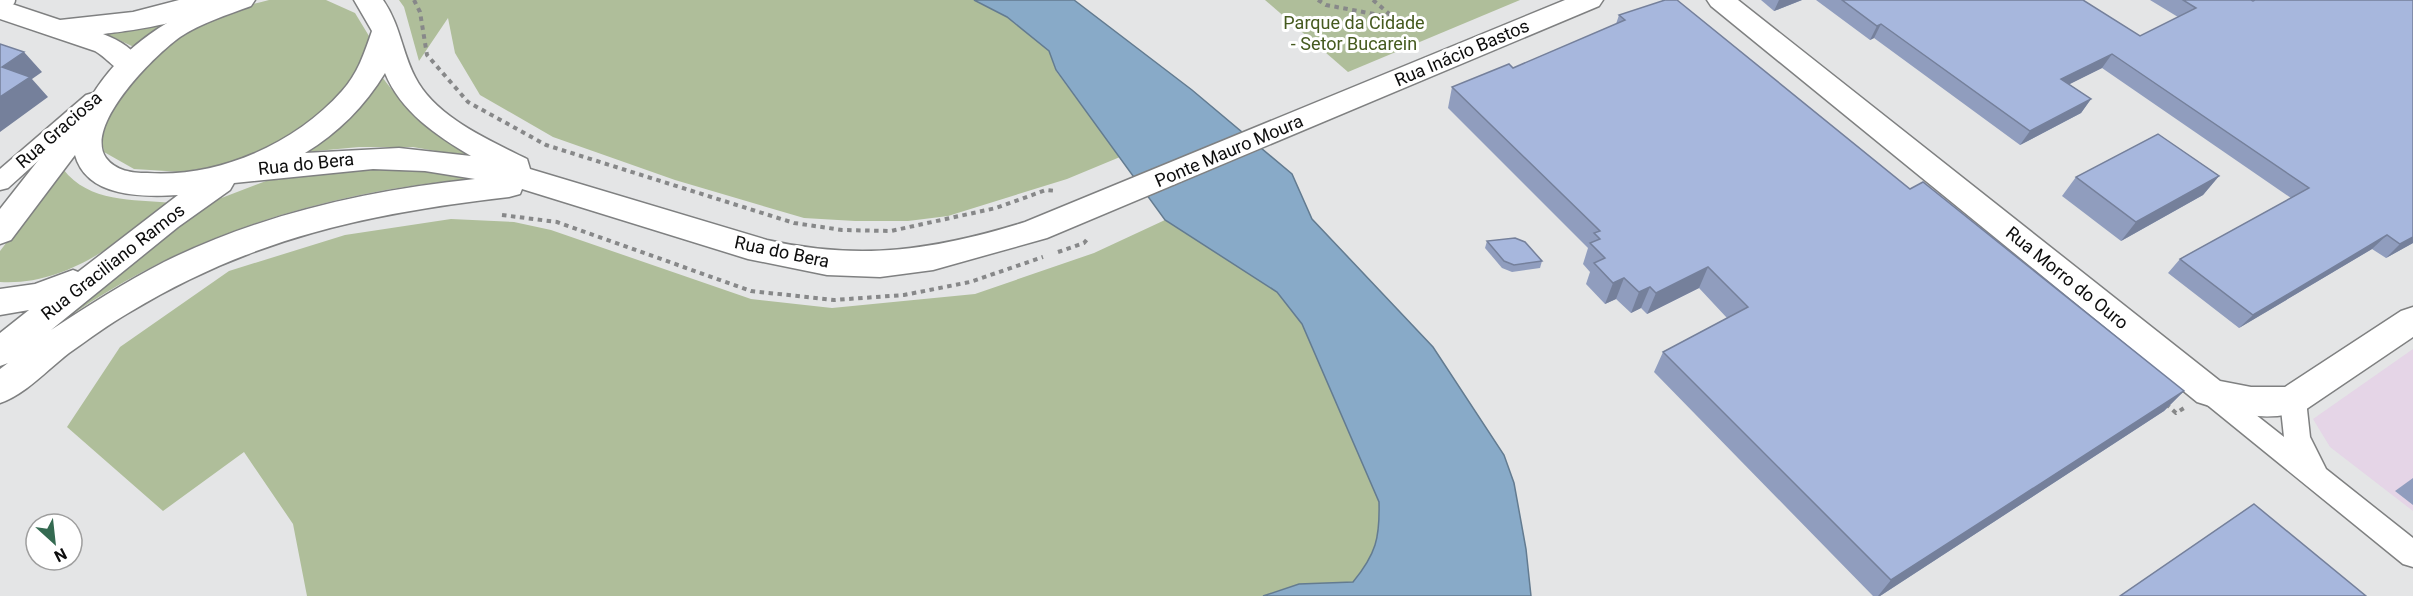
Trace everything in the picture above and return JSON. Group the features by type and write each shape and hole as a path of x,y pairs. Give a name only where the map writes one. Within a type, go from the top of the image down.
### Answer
{"main road":[{"path":"0,232 118,79 150,46 172,30 241,0"},
{"name":"Rua do Bera","path":"369,0 378,13 386,32 401,78 425,107 482,148 547,183"},
{"name":"Rua Inácio Bastos","path":"1335,106 1589,0"},
{"name":"Rua Morro do Ouro","path":"1721,0 2209,392"},
{"path":"60,29 106,26 144,20 201,1"},
{"path":"0,9 105,45 119,53 118,79"},
{"path":"236,173 294,145 340,109 370,74 386,32"},
{"name":"Rua do Bera","path":"118,79 92,122 87,147 93,164 110,177 136,184 166,185 236,173 341,160 411,159 450,163 547,183 764,252 829,264 888,264 977,248 1036,230 1123,195"},
{"name":"Ponte Mauro Moura","path":"1123,195 1335,106"},
{"name":"Rua Graciliano Ramos","path":"0,352 187,203 236,173"},
{"path":"0,389 38,356 85,322 132,293 229,245 318,216 390,201 465,190 547,183"},
{"path":"0,302 37,296 97,274"},
{"path":"2209,392 2243,402 2270,404 2293,400 2413,320"}],"street":[{"name":"Rua Graciosa","path":"0,182 118,79"},
{"name":"Rua Morro do Ouro","path":"2209,392 2413,555"},
{"path":"2293,400 2297,437 2317,478"}],"lane":[{"path":"0,4 9,0"}],"path":[{"path":"414,0 420,12 427,55 468,102 546,145 794,223 842,230 891,231 996,208 1046,190 1068,192"},
{"path":"1318,0 1326,5 1395,18 1373,0"},
{"path":"492,215 557,222 751,291 834,300 904,295 970,282 1084,243 1090,235"},
{"path":"2158,398 2176,413 2209,392"}],"shaded area":[{"path":"2413,349 2413,511 2330,447 2313,419"}],"green space":[{"path":"269,0 326,0 355,13 369,36 364,64 328,111 289,139 238,162 182,172 134,169 104,152 101,132 106,107 119,88 144,61 193,27 228,12"},
{"path":"399,0 974,0 1007,17 1049,51 1056,71 1120,157 1067,179 948,216 908,221 804,218 675,180 553,137 480,95 455,53 448,18 419,61 404,7"},
{"name":"Parque da Cidade - Setor Bucarein","path":"1265,0 1520,0 1348,72"},
{"path":"166,23 136,48 104,33"},
{"path":"382,77 424,124 446,141 476,158 413,147 359,147 295,153"},
{"path":"63,169 74,180 99,194 171,203 132,232 71,269 48,277 0,282 0,251"},
{"path":"398,169 457,175 470,179 355,196 244,227 139,274 89,303 41,337 198,207 266,181 310,171"},
{"path":"451,219 514,222 551,230 751,299 832,308 975,294 1094,253 1165,220 1277,292 1302,324 1379,502 1379,526 1372,554 1353,582 1299,584 1263,596 307,596 293,524 244,452 163,511 67,427 120,347 229,271 345,235"}],"water":[{"path":"974,0 1074,0 1192,90 1292,174 1312,219 1433,347 1504,455 1514,483 1526,549 1531,596 1263,596 1299,584 1353,582 1372,554 1379,526 1379,502 1302,324 1277,292 1165,220 1056,70 1049,51 1007,17"}],"building":[{"path":"1665,0 1677,0 1910,189 1923,182 2184,391 1891,580 1663,352 1748,307 1708,267 1656,293 1650,287 1639,292 1624,278 1613,283 1594,263 1605,258 1590,243 1600,239 1594,233 1600,231 1452,87 1509,64 1513,68 1625,20 1619,15"},
{"path":"1842,0 2083,0 2140,36 2196,8 2183,0 2413,0 2413,237 2400,244 2387,235 2253,315 2180,259 2309,188 2112,54 2061,79 2091,99 2030,131 1881,24 1877,26"},
{"path":"0,44 24,52 2,67 30,77 0,97"},
{"path":"2158,134 2219,176 2136,222 2076,177"},
{"path":"1515,238 1525,242 1542,261 1514,265 1504,261 1487,241"},
{"path":"2254,504 2366,596 2120,596"}]}
